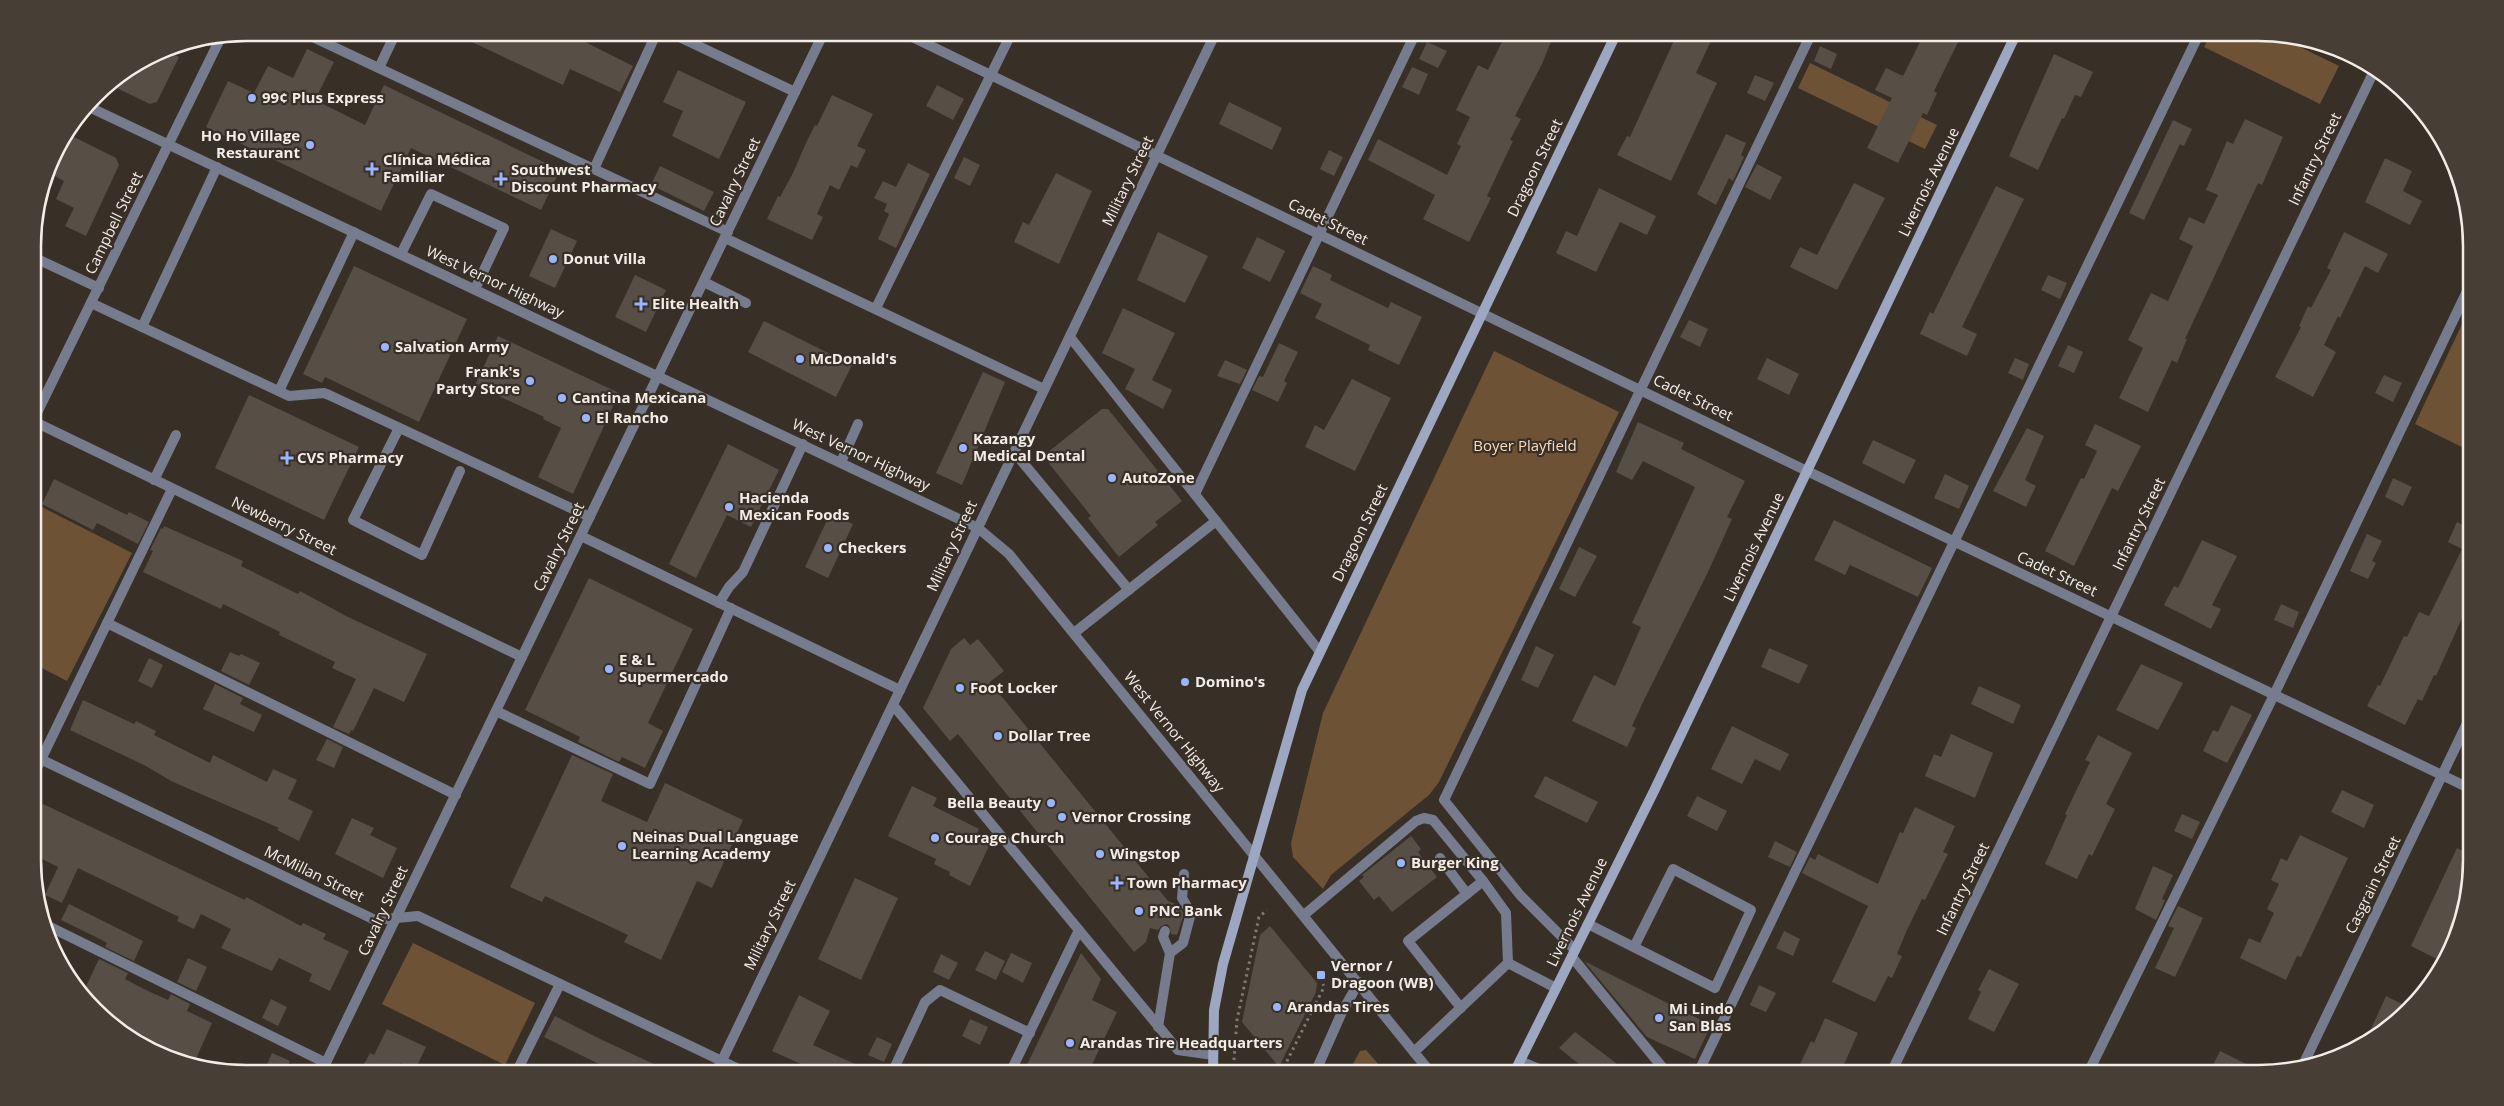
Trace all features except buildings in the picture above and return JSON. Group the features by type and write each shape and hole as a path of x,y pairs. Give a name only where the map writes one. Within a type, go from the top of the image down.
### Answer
{"main road":[{"name":"Dragoon Street","path":"1213,1065 1214,1010 1223,964 1302,690 1613,41"},
{"name":"Livernois Avenue","path":"1518,1065 1654,792 2014,41"}],"street":[{"path":"321,41 594,169 1044,389"},
{"path":"379,68 392,41"},
{"path":"594,169 654,41"},
{"path":"688,41 795,92"},
{"name":"Cavalry Street","path":"326,1063 820,41"},
{"name":"Cadet Street","path":"920,41 1807,471 2463,785"},
{"path":"876,308 1008,41"},
{"name":"Military Street","path":"720,1065 1212,41"},
{"path":"1195,494 1412,41"},
{"path":"1661,1065 1573,953 1520,895 1444,800 1639,388 1808,41"},
{"path":"1702,1065 2196,41"},
{"name":"Campbell Street","path":"41,405 218,43"},
{"name":"Infantry Street","path":"1896,1065 2372,76"},
{"name":"West Vernor Highway","path":"93,110 659,375 978,528 1009,554 1359,982 1425,1065"},
{"path":"142,327 217,167"},
{"path":"401,254 431,194 504,228 475,289"},
{"path":"279,391 354,232"},
{"path":"41,261 99,288"},
{"path":"704,282 746,303"},
{"path":"2092,1065 2274,694 2463,300"},
{"path":"91,303 289,396 324,393 590,517"},
{"path":"1070,337 1320,652"},
{"path":"841,462 858,424"},
{"name":"Newberry Street","path":"41,425 522,658"},
{"path":"399,428 353,520 422,555 460,471"},
{"path":"154,480 176,435"},
{"path":"719,602 729,587 743,572 802,444"},
{"path":"1014,452 1129,590"},
{"path":"41,752 107,623 172,489"},
{"path":"1074,633 1216,521"},
{"path":"581,536 900,690"},
{"path":"496,711 650,784 731,608"},
{"path":"107,623 456,795"},
{"path":"893,706 1178,1050 1213,1055"},
{"name":"Casgrain Street","path":"2306,1059 2463,732"},
{"name":"McMillan Street","path":"41,759 375,920 418,916 730,1065"},
{"path":"1304,915 1416,821 1424,818 1433,820 1444,831 1506,914 1508,963 1414,1052"},
{"path":"1440,858 1467,894"},
{"path":"1588,924 1715,988 1752,910 1673,869 1634,947"},
{"path":"1170,953 1183,943 1191,913 1178,901 1184,874"},
{"path":"1461,1008 1408,941 1483,881"},
{"path":"53,928 326,1063"},
{"path":"1014,1065 1079,930"},
{"path":"1158,1027 1170,953 1163,938 1165,930"},
{"path":"1508,963 1556,988"},
{"path":"1318,1065 1342,1012 1359,982"},
{"path":"520,1065 560,984"},
{"path":"896,1065 925,1002 940,990 1030,1033"},
{"path":"1520,1061 1530,1065"}],"path":[{"path":"1233,1065 1236,1020 1259,917 1268,910"},
{"path":"1285,1065 1324,987"}],"green space":[{"path":"2207,41 2285,43 2295,45 2339,66 2320,104 2204,47"},
{"path":"1810,63 1937,125 1925,149 1798,88"},
{"path":"2463,322 2463,448 2415,424"},
{"name":"Boyer Playfield","path":"1494,351 1619,412 1439,782 1429,795 1331,875 1323,889 1293,857 1291,843 1323,713"},
{"path":"41,507 132,553 67,681 41,668"},
{"path":"413,943 535,1003 505,1065 382,1004"},
{"path":"1366,1050 1379,1065 1352,1065 1360,1051"}],"place":[{"name":"99¢ Plus Express","path":"252,98"},
{"name":"Ho Ho Village Restaurant","path":"310,145"},
{"name":"Clínica Médica Familiar","path":"372,169"},
{"name":"Southwest Discount Pharmacy","path":"501,179"},
{"name":"Donut Villa","path":"553,259"},
{"name":"Elite Health","path":"641,304"},
{"name":"Salvation Army","path":"385,347"},
{"name":"McDonald's","path":"800,359"},
{"name":"Frank's Party Store","path":"530,381"},
{"name":"Cantina Mexicana","path":"562,398"},
{"name":"El Rancho","path":"586,418"},
{"name":"Kazangy Medical Dental","path":"963,448"},
{"name":"CVS Pharmacy","path":"287,458"},
{"name":"AutoZone","path":"1112,478"},
{"name":"Hacienda Mexican Foods","path":"729,507"},
{"name":"Checkers","path":"828,548"},
{"name":"E & L Supermercado","path":"609,669"},
{"name":"Domino's","path":"1185,682"},
{"name":"Foot Locker","path":"960,688"},
{"name":"Dollar Tree","path":"998,736"},
{"name":"Bella Beauty","path":"1051,803"},
{"name":"Vernor Crossing","path":"1062,817"},
{"name":"Courage Church","path":"935,838"},
{"name":"Neinas Dual Language Learning Academy","path":"622,846"},
{"name":"Wingstop","path":"1100,854"},
{"name":"Burger King","path":"1401,863"},
{"name":"Town Pharmacy","path":"1117,883"},
{"name":"PNC Bank","path":"1139,911"},
{"name":"Vernor / Dragoon (WB)","path":"1321,975"},
{"name":"Arandas Tires","path":"1277,1007"},
{"name":"Mi Lindo San Blas","path":"1659,1018"},
{"name":"Arandas Tire Headquarters","path":"1070,1043"}]}
